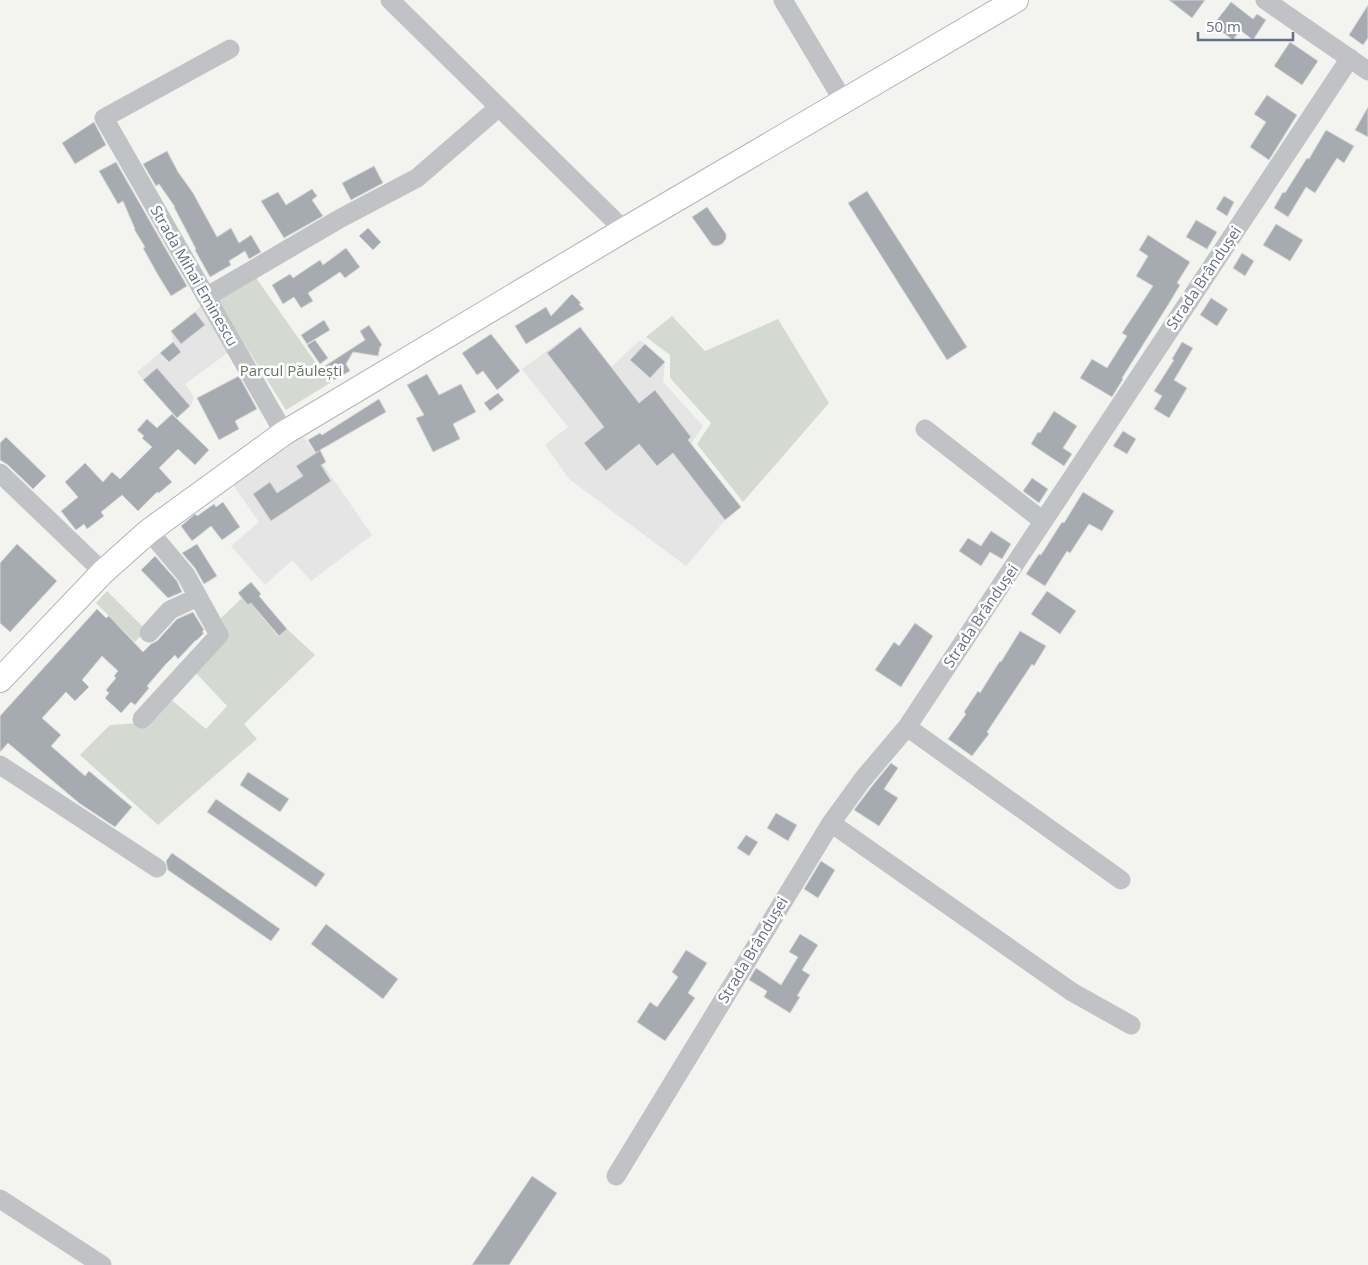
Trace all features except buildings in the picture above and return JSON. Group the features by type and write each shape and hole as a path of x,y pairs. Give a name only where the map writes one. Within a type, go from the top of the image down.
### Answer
{"main road":[{"path":"0,680 103,572 149,531 284,433 624,230 1016,0"}],"street":[{"path":"390,0 624,230"},
{"path":"783,0 844,102"},
{"path":"1265,0 1368,71"},
{"name":"Strada Mihai Eminescu","path":"230,48 104,118 284,433"},
{"name":"Strada Brândușei","path":"616,1176 831,823 863,779 907,727 1350,58"},
{"path":"206,297 341,218 417,178 499,107"},
{"path":"925,429 1043,521"},
{"path":"0,473 103,572"},
{"path":"142,719 219,636 186,575 149,531"},
{"path":"149,633 170,610 198,597"},
{"path":"907,727 1121,880"},
{"path":"0,765 157,868"},
{"path":"831,823 1072,992 1131,1025"},
{"path":"0,1199 102,1265"}],"shaded area":[{"path":"203,303 229,352 185,384 194,397 191,406 177,418 137,372 173,342 171,331 195,312"},
{"path":"580,327 611,367 640,340 665,362 663,382 703,426 691,444 741,507 725,520 686,566 569,479 545,445 568,427 522,369"},
{"path":"301,433 372,535 311,581 292,560 265,585 231,546 259,522 231,482"}],"green space":[{"name":"Parcul Păulești","path":"254,275 330,383 286,410 216,299"},
{"path":"672,316 705,351 778,319 829,403 743,502 697,444 711,423 670,378 670,355 646,337"},
{"path":"107,591 146,630 135,642 96,603"},
{"path":"242,598 255,599 258,612 278,636 287,629 315,655 244,724 257,739 158,825 80,755 110,725 141,723 167,696 206,729 227,706 194,671 225,639 221,618"}]}
